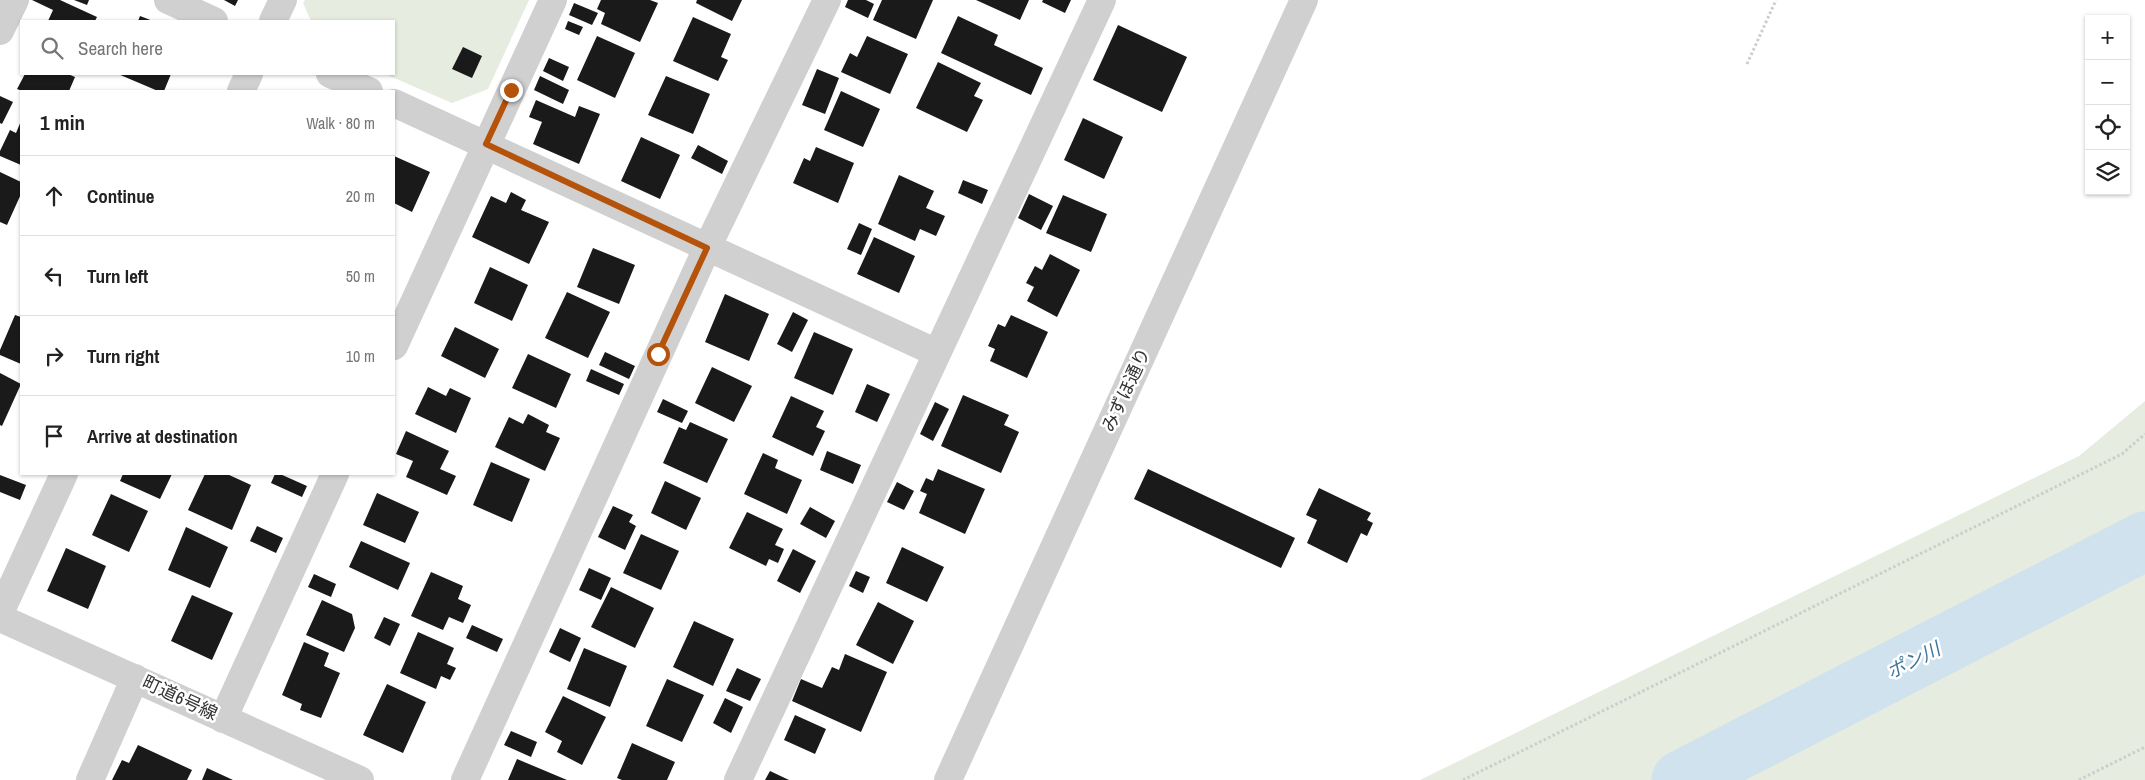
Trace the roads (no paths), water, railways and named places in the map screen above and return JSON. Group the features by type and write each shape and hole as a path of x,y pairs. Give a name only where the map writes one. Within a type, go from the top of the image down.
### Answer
{"street":[{"path":"0,31 14,0"},
{"path":"168,0 212,20"},
{"path":"273,20 283,0"},
{"path":"395,344 553,0"},
{"path":"465,780 707,248 827,0"},
{"path":"738,780 1102,0"},
{"name":"みずほ通り","path":"948,780 1304,0"},
{"path":"241,90 249,75"},
{"path":"332,75 367,90"},
{"path":"395,103 937,353"},
{"path":"0,613 64,475"},
{"path":"223,719 335,475"},
{"name":"町道6号線","path":"0,618 360,780"},
{"path":"90,780 135,678"}],"waterway":[{"name":"ポン川","path":"1681,780 2145,541"}]}
